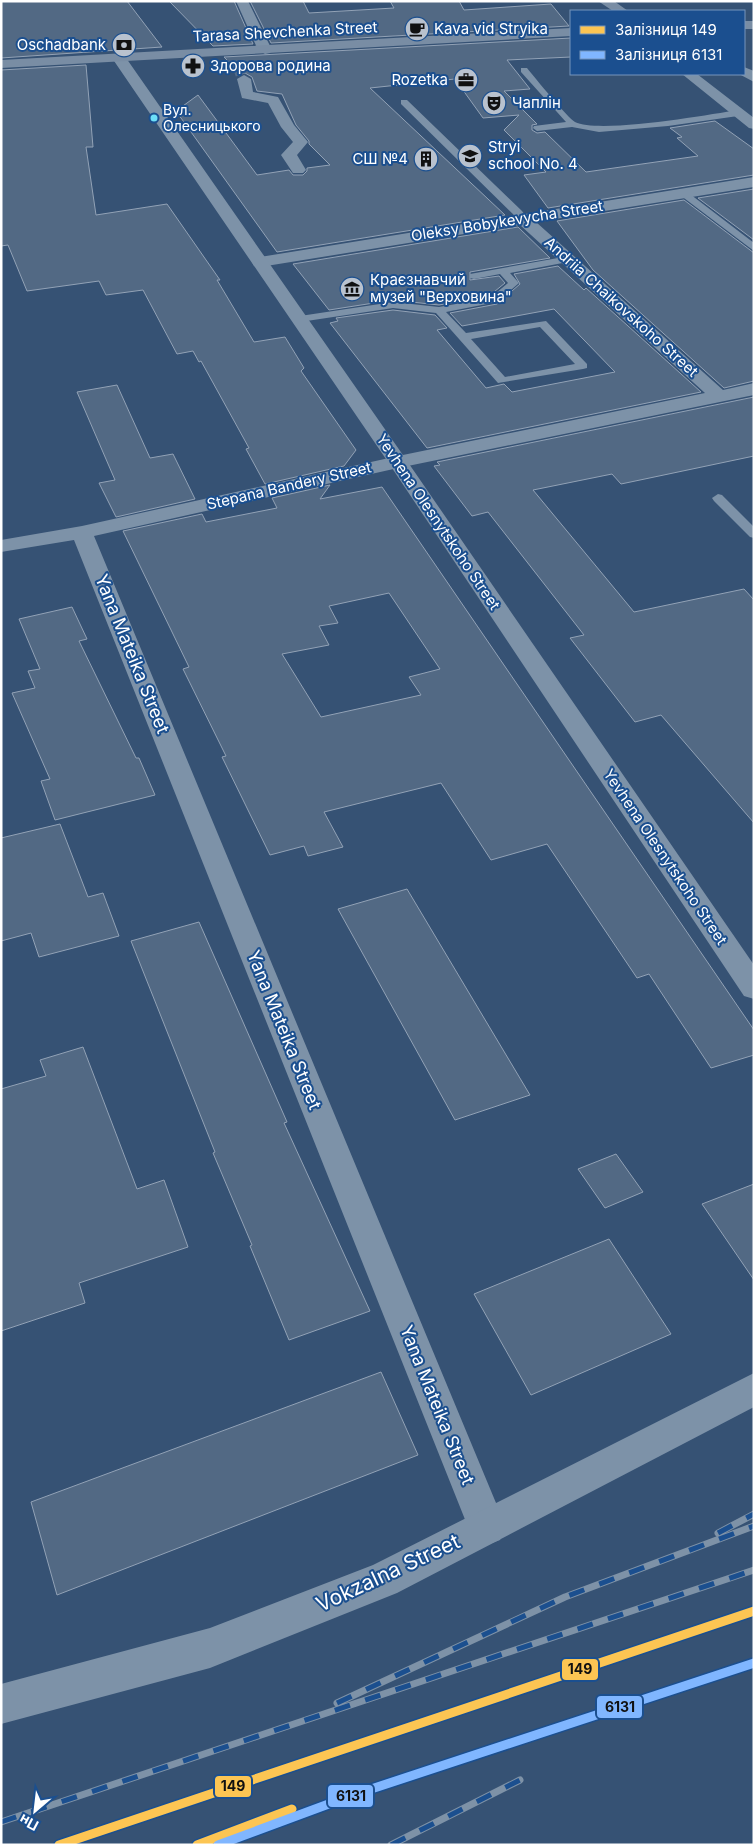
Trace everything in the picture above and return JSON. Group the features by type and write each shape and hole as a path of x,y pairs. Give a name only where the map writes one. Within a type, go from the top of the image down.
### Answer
{"main road":[{"name":"Tarasa Shevchenka Street","path":"1,64 119,58 237,57 266,50 570,32"}],"street":[{"path":"242,1 266,50"},
{"name":"Yevhena Olesnytskoho Street","path":"119,58 398,462 754,988"},
{"path":"690,75 754,125"},
{"path":"244,79 247,95 273,100 288,126 301,142 289,154 298,170"},
{"name":"Oleksy Bobykevycha Street","path":"260,262 522,218 754,182"},
{"name":"Andriia Chaikovskoho Street","path":"522,218 719,396"},
{"name":"Stepana Bandery Street","path":"1,546 82,532 398,462 754,389"},
{"name":"Yana Mateika Street","path":"82,532 487,1527"},
{"name":"Vokzalna Street","path":"1,1704 210,1648 384,1580 754,1389"}],"lane":[{"path":"524,70 572,124"},
{"path":"404,102 522,218"},
{"path":"537,128 572,124 600,129 668,123 738,113"},
{"path":"683,193 754,248"},
{"path":"474,276 569,259"},
{"path":"300,319 393,305 439,310 493,300 514,283 503,271"},
{"path":"439,310 502,381 583,366 542,323 464,337"},
{"path":"718,498 754,534"}],"building":[{"path":"1,1 127,1 162,47 1,58"},
{"path":"169,1 234,1 253,44 213,46"},
{"path":"250,1 303,1 309,13 394,8 390,1 459,1 464,10 551,4 569,26 271,43"},
{"path":"570,38 570,57 507,60 530,89 504,91 537,124 532,125 532,130 537,133 545,132 586,172 698,156 677,138 682,137 670,128 715,121 754,149 754,175 548,208 524,175 546,172 504,130 519,115 483,118 455,79 370,88 505,215 277,252 176,111 198,95 257,175 289,170 293,175 303,175 307,168 330,165 309,144 309,141 296,125 282,94 257,91 252,77 245,73 241,74 224,57"},
{"path":"86,65 93,147 86,147 96,215 167,204 220,280 217,280 254,342 285,337 304,368 301,371 356,450 344,466 265,484 246,449 249,448 201,361 199,362 193,351 177,354 143,290 106,295 99,281 27,291 8,245 1,246 1,70"},
{"path":"754,189 754,240 698,198"},
{"path":"684,200 754,253 754,381 724,388 593,270 557,221"},
{"path":"518,227 550,258 470,272 470,280 499,276 505,283 489,296 439,305 393,300 329,310 293,264"},
{"path":"558,266 584,290 586,288 701,392 427,448 330,323 338,321 336,318 393,310 435,315 447,328 437,330 486,388 504,384 512,392 615,372 554,309 462,326 450,313 497,304 520,284 514,274"},
{"path":"117,385 150,458 173,454 195,499 116,517 99,483 115,480 77,392"},
{"path":"754,397 754,456 621,484 612,474 533,490 634,612 744,589 754,600 754,823 661,715 635,722 570,638 584,635 488,512 472,516 434,466 440,465 437,462"},
{"path":"330,485 320,499 382,487 754,1030 754,1055 711,1068 649,974 637,978 547,844 491,860 441,783 324,812 343,847 308,856 304,846 270,855 222,757 226,756 183,669 189,667 123,531 202,514 206,522 277,508 272,498","holes":["389,593 440,669 409,677 421,695 321,717 282,654 329,645 319,626 338,623 329,606"]},
{"path":"72,607 87,639 79,641 136,758 139,758 155,795 55,820 41,781 50,779 12,693 35,688 28,671 40,669 19,619"},
{"path":"60,824 88,897 103,893 119,936 39,957 31,933 1,941 1,838"},
{"path":"407,889 530,1095 455,1120 338,909"},
{"path":"199,922 287,1122 284,1123 370,1311 289,1340 213,1153 215,1152 131,941"},
{"path":"83,1047 137,1189 164,1180 188,1247 79,1283 85,1303 1,1331 1,1089 46,1076 40,1060"},
{"path":"616,1154 643,1192 605,1208 578,1169"},
{"path":"754,1184 754,1280 702,1204"},
{"path":"609,1239 671,1334 531,1395 474,1294"},
{"path":"381,1372 418,1455 57,1595 31,1502"}],"tunnel":[{"path":"238,61 244,79"}],"railway":[{"path":"718,1533 754,1514"},
{"path":"337,1703 565,1597 754,1526"},
{"path":"1,1822 754,1570"},
{"path":"391,1845 520,1780"}],"rail line":[{"name":"149","path":"59,1845 754,1611"},
{"name":"6131","path":"218,1845 353,1795 754,1663"},
{"name":"149","path":"197,1845 292,1809"}],"place":[{"name":"Kava vid Stryika","path":"417,29"},
{"name":"Oschadbank","path":"124,45"},
{"name":"Здорова родина","path":"193,66"},
{"name":"Rozetka","path":"466,80"},
{"name":"Чаплін","path":"494,103"},
{"name":"Вул. Олесницького","path":"154,118"},
{"name":"Stryi school No. 4","path":"470,156"},
{"name":"СШ №4","path":"426,159"},
{"name":"Краєзнавчий музей \"Верховина\"","path":"352,289"}]}
